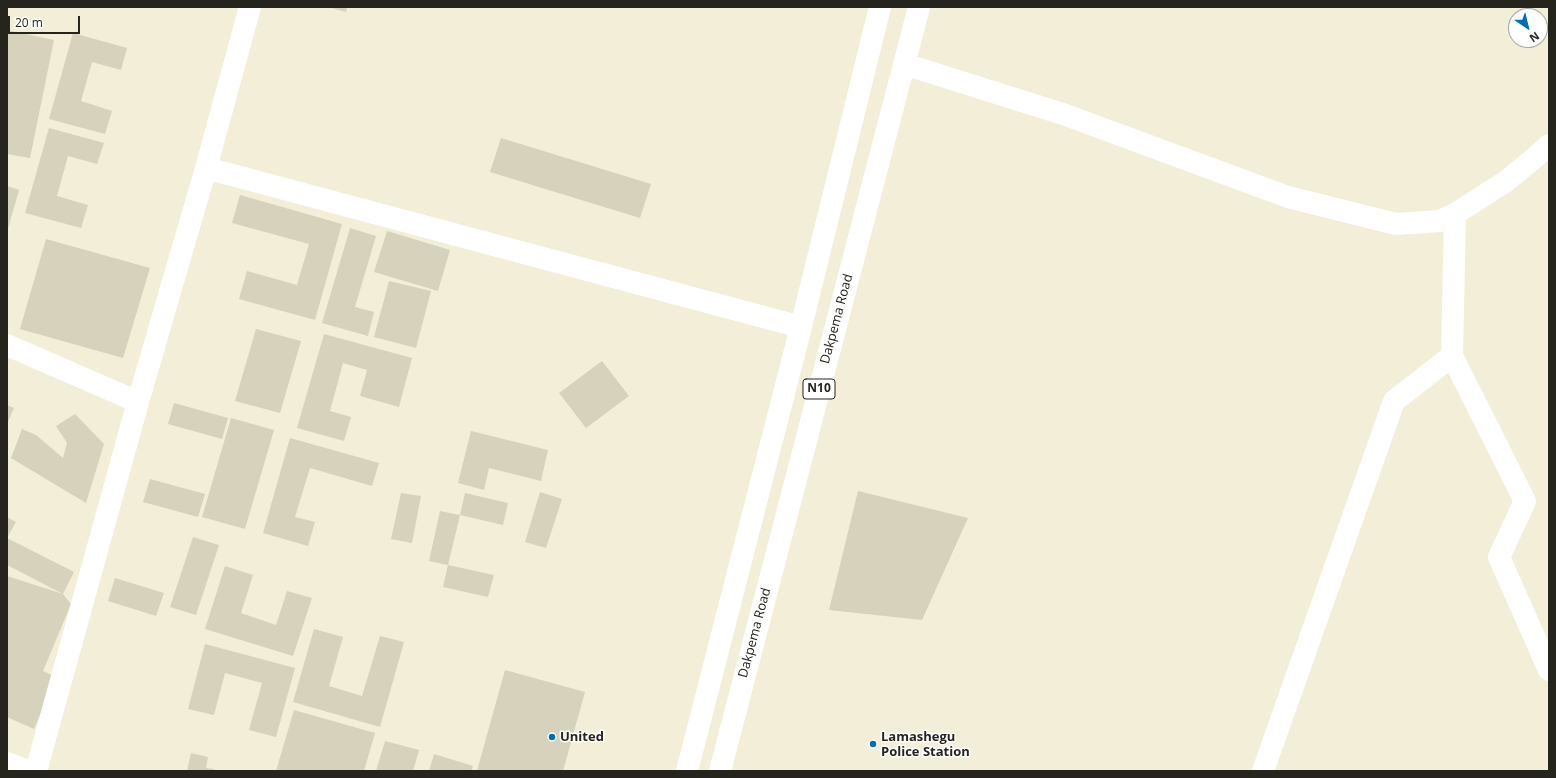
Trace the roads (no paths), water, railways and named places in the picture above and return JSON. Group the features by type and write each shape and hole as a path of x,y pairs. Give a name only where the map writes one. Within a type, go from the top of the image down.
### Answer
{"main road":[{"path":"36,771 138,402 206,168 250,7"},
{"name":"N10","path":"687,771 801,327 880,7"},
{"name":"Dakpema Road","path":"720,771 919,7"},
{"path":"904,64 1063,114 1288,197 1396,224 1440,221 1455,214 1504,182 1549,145"},
{"path":"206,168 801,327"},
{"path":"1455,214 1452,356 1525,501 1499,557 1549,670"},
{"path":"7,345 138,402"},
{"path":"1263,771 1394,401 1452,356"},
{"path":"7,762 28,771"}],"place":[{"name":"United","path":"552,737"},
{"name":"Lamashegu Police Station","path":"873,744"}]}
